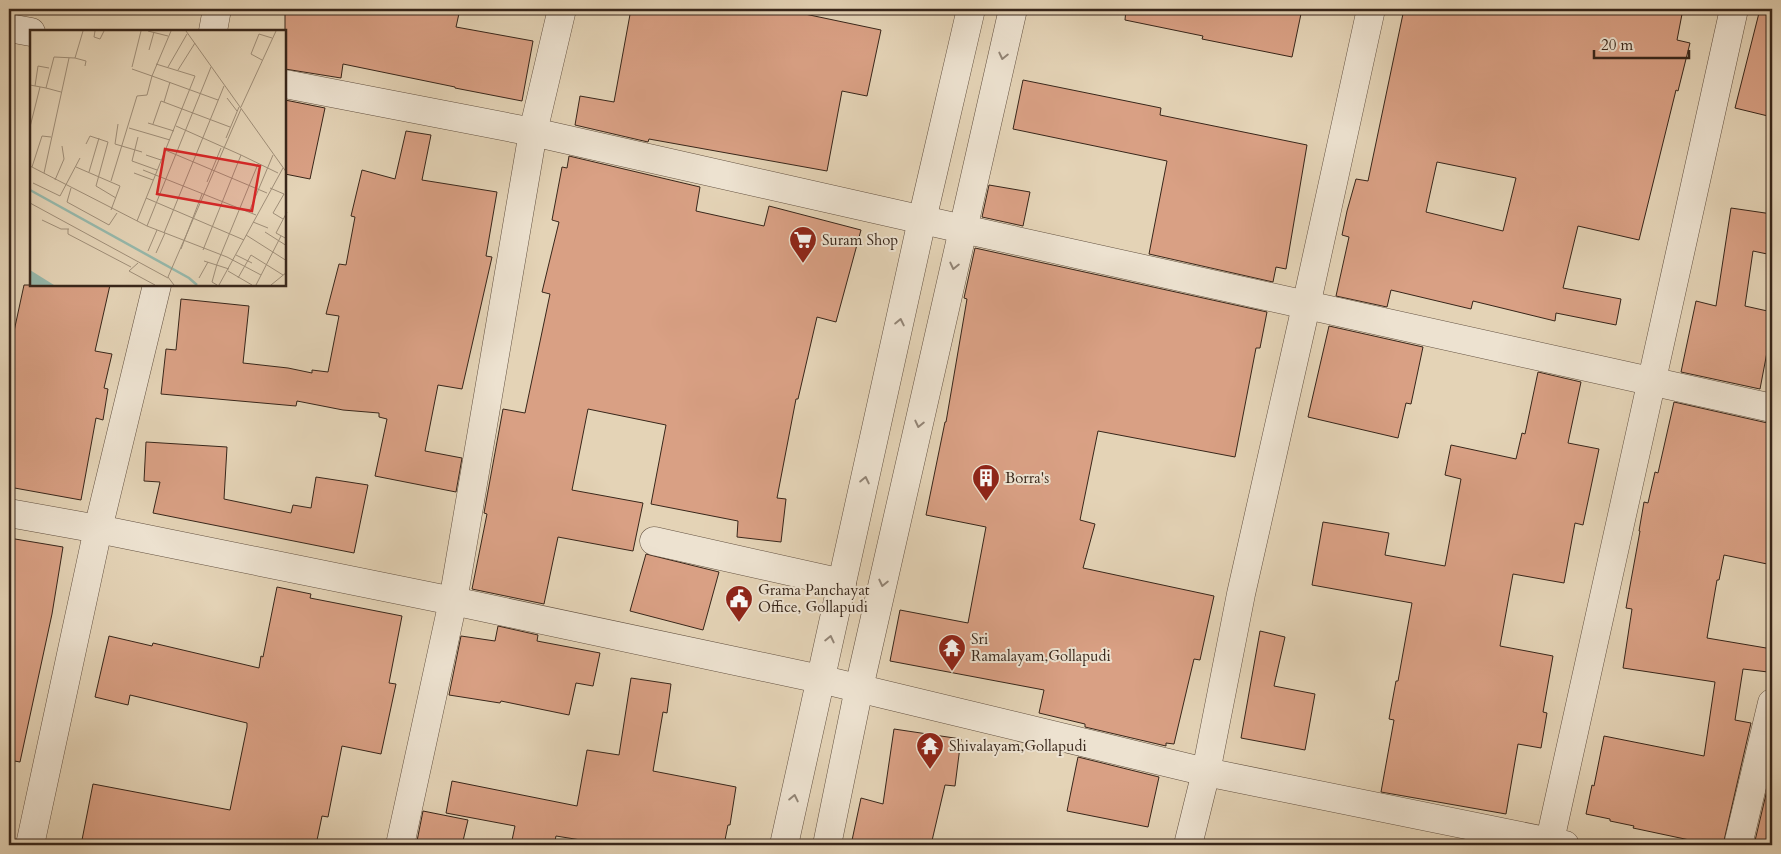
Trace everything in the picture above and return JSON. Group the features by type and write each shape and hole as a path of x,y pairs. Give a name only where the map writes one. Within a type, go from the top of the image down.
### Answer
{"street":[{"path":"213,30 217,9"},
{"path":"400,845 453,601 533,132 562,9"},
{"path":"784,845 922,220 971,9"},
{"path":"827,845 859,688 1014,9"},
{"path":"1188,845 1206,772 1241,594 1371,9"},
{"path":"9,514 98,529 453,601 820,679 1206,772 1554,844 1651,382 1734,9"},
{"path":"9,28 30,32"},
{"path":"286,84 533,132 1306,306 1772,408"},
{"path":"30,845 98,529 157,286"},
{"path":"654,541 842,583"},
{"path":"1738,845 1772,703"}],"building":[{"path":"285,9 460,9 456,27 533,41 522,101 343,64 341,78 286,69"},
{"path":"631,9 781,9 881,30 867,96 842,91 827,171 649,139 648,142 575,125 580,96 614,102"},
{"path":"1126,9 1302,9 1292,57 1202,39 1203,36 1125,20"},
{"path":"1404,9 1683,9 1677,40 1690,43 1678,91 1676,90 1639,240 1578,226 1563,288 1621,299 1616,325 1556,313 1555,321 1473,301 1471,309 1391,290 1387,307 1336,296 1349,237 1342,235 1347,211 1356,179 1368,181","holes":["1437,162 1516,178 1503,231 1426,212"]},
{"path":"1760,9 1772,9 1772,117 1735,108"},
{"path":"1023,80 1161,108 1160,115 1307,145 1286,269 1276,267 1273,282 1149,254 1167,161 1013,129"},
{"path":"286,100 325,108 310,179 286,174"},
{"path":"406,131 431,135 422,180 497,192 486,256 492,257 462,389 438,385 425,451 462,458 456,492 375,476 387,419 379,417 379,413 343,410 297,401 296,406 161,394 166,349 176,350 181,299 249,306 243,363 288,368 312,373 312,370 328,372 339,316 326,314 339,264 346,265 355,217 351,216 362,170 395,179"},
{"path":"569,156 700,187 696,211 764,226 769,206 861,230 836,322 817,317 798,399 796,399 777,498 786,499 781,542 737,537 738,521 651,504 666,425 588,409 572,490 643,503 633,551 558,537 544,604 472,589 487,514 484,513 503,409 525,413 550,294 542,292 559,222 552,220 562,167 567,168"},
{"path":"989,185 1030,192 1023,226 982,217"},
{"path":"1731,208 1772,214 1772,255 1753,251 1745,306 1772,312 1772,348 1768,347 1760,389 1681,372 1696,301 1716,306"},
{"path":"975,248 1267,312 1260,348 1256,348 1235,457 1098,431 1080,520 1095,524 1083,568 1214,596 1200,660 1194,659 1174,744 1166,743 1166,746 1085,727 1085,724 1039,713 1044,690 890,661 900,610 968,623 986,527 926,515 946,422 967,299 964,298"},
{"path":"24,285 110,286 95,351 112,354 104,388 108,389 103,420 96,418 81,500 9,487 9,335 13,336"},
{"path":"1329,326 1423,347 1411,404 1406,403 1398,438 1308,417"},
{"path":"1538,372 1581,382 1568,443 1599,449 1583,525 1575,523 1564,583 1513,574 1500,646 1553,656 1543,712 1547,713 1541,748 1518,744 1506,814 1381,792 1394,720 1389,719 1412,603 1312,585 1323,522 1389,533 1385,555 1445,566 1461,479 1445,475 1451,445 1516,459 1522,433 1525,434"},
{"path":"1674,402 1772,424 1772,565 1724,555 1719,580 1717,580 1707,638 1772,649 1768,672 1743,669 1735,720 1751,723 1723,845 1699,845 1699,842 1633,828 1634,826 1586,814 1604,736 1704,756 1715,682 1623,668 1632,609 1626,608 1644,502 1648,503 1655,472 1658,473"},
{"path":"146,442 227,447 224,499 291,513 293,505 311,508 316,477 368,485 354,553 153,513 160,482 144,481"},
{"path":"9,538 63,547 52,614 20,762 9,760"},
{"path":"646,554 719,572 703,630 630,611"},
{"path":"277,587 311,594 310,598 402,616 389,683 396,684 381,754 342,746 328,817 322,816 316,845 81,845 93,784 230,810 247,727 247,723 130,695 128,705 95,697 109,636 152,646 153,643 259,668 261,656 263,657"},
{"path":"498,626 538,635 537,641 600,653 593,686 576,683 569,715 501,701 500,703 449,695 461,636 495,641"},
{"path":"1260,631 1285,637 1274,686 1315,694 1305,750 1241,738"},
{"path":"631,678 671,684 667,713 663,712 653,771 736,787 730,825 728,825 724,845 612,845 556,836 554,845 511,845 515,826 446,813 452,781 577,806 587,750 619,755"},
{"path":"894,729 961,739 955,786 945,785 931,845 851,845 861,798 883,804"},
{"path":"1078,757 1159,777 1148,827 1067,811"},
{"path":"1772,769 1772,845 1754,845"},
{"path":"423,811 468,820 462,845 439,845 417,841"}],"place":[{"name":"Suram Shop","path":"803,264"},
{"name":"Borra's","path":"986,502"},
{"name":"Grama Panchayat Office, Gollapudi","path":"739,623"},
{"name":"Sri Ramalayam,Gollapudi","path":"952,672"},
{"name":"Shivalayam,Gollapudi","path":"930,770"}]}
